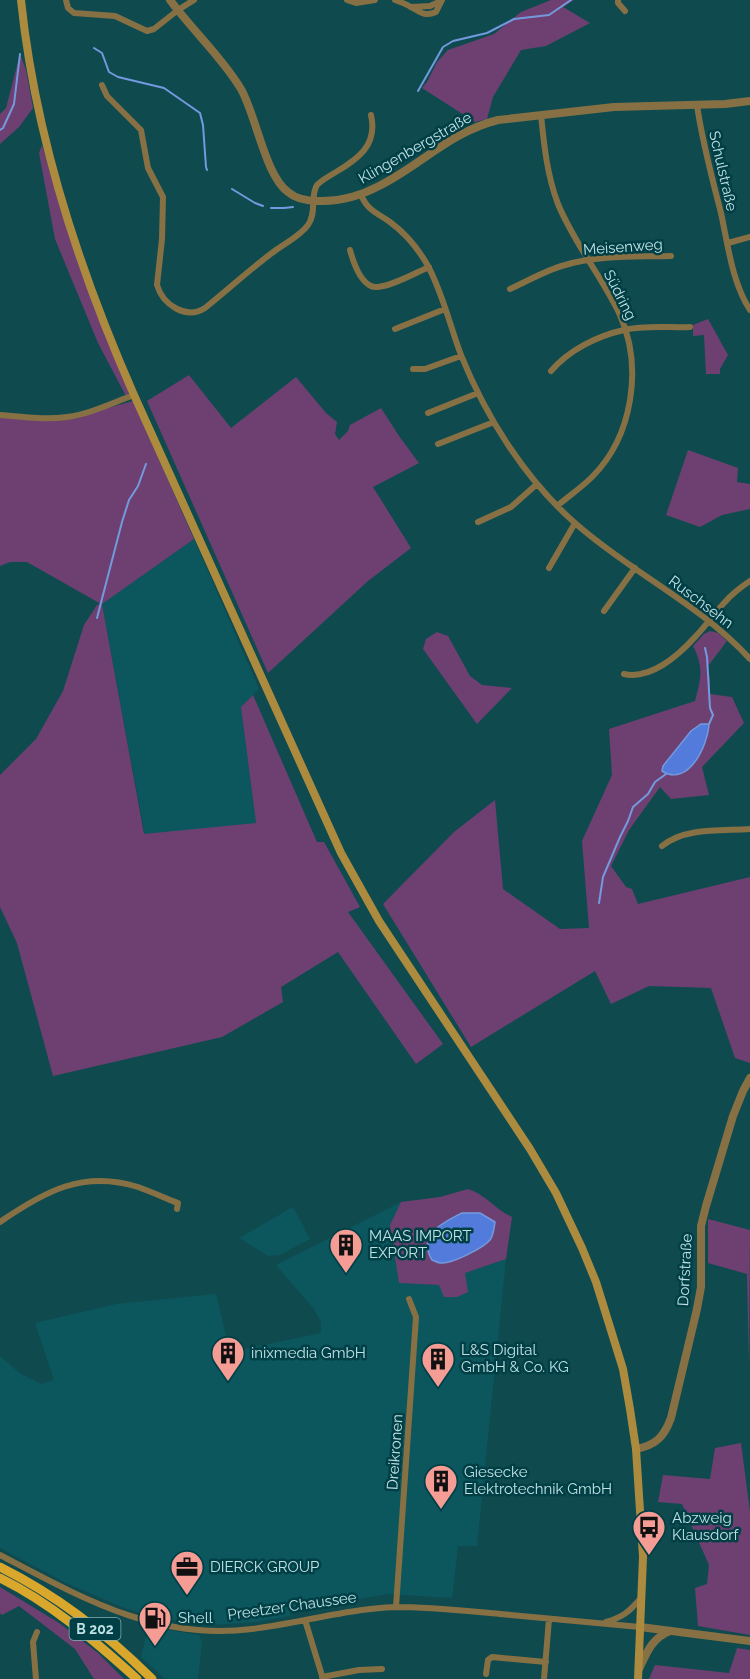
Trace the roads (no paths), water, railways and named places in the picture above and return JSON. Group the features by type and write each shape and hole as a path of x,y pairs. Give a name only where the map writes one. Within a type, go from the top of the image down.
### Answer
{"highway":[{"name":"B 202","path":"0,1567 33,1584 68,1608 105,1636 152,1679"},
{"path":"0,1578 63,1617 102,1647 136,1679"}],"main road":[{"path":"21,0 33,81 55,178 90,285 134,395 341,853 379,921 530,1149 582,1248 610,1322 623,1369 636,1449 643,1557 638,1675"}],"street":[{"path":"66,0 68,8 74,13 116,16 147,31 154,29 194,0"},
{"name":"Klingenbergstraße","path":"170,0 231,74 243,93 279,182 290,194 301,199 329,201 361,195 382,185 456,137 481,124 508,118 623,106 725,104 750,101"},
{"path":"347,0 356,3 375,0"},
{"path":"395,0 411,7 430,6 441,1"},
{"path":"618,0 625,10"},
{"path":"102,85 107,96 141,130 148,168 163,196 162,239 156,280 165,300 175,309 184,312 200,311 307,227 313,215 315,191 318,185 353,161 368,144 372,134 371,115"},
{"name":"Schulstraße","path":"698,105 699,118 737,281 750,310"},
{"name":"Südring","path":"541,115 545,156 552,188 567,223 615,306 625,329 633,377 620,434 606,459 593,476 557,506"},
{"path":"361,195 369,209 391,222 413,244 429,267 461,356 494,422 537,484 575,524 549,568"},
{"path":"728,243 750,237"},
{"path":"350,250 357,269 373,287 385,286 429,267"},
{"name":"Meisenweg","path":"510,289 563,265 588,260 671,256"},
{"path":"395,329 445,309"},
{"path":"551,371 559,361 575,350 625,329 690,327"},
{"path":"413,369 425,369 461,356"},
{"path":"428,413 478,393"},
{"path":"0,415 66,417 88,412 134,395"},
{"path":"438,444 494,422"},
{"path":"478,522 511,507 537,484"},
{"name":"Ruschsehn","path":"575,524 709,620 750,659"},
{"path":"604,611 635,568"},
{"path":"624,674 631,676 643,674 656,669 676,655 696,637 727,600 750,581"},
{"path":"662,846 681,835 750,829"},
{"name":"Dorfstraße","path":"636,1449 654,1444 666,1431 671,1418 698,1309 701,1287 701,1226 733,1116 750,1078"},
{"path":"0,1222 60,1187 77,1182 99,1181 138,1187 178,1203 177,1209"},
{"name":"Dreikronen","path":"396,1607 416,1317 409,1299"},
{"name":"Preetzer Chaussee","path":"0,1555 112,1610 167,1626 198,1631 252,1629 396,1607 602,1623 750,1641"},
{"name":"Preetzer Chaussee","path":"602,1623 620,1618 642,1597"},
{"path":"544,1679 549,1619"},
{"path":"304,1620 322,1678 359,1670 382,1670"},
{"path":"638,1675 653,1642 661,1634 671,1630"},
{"path":"36,1679 33,1642 37,1632"},
{"path":"486,1674 488,1660 492,1657 546,1662"}],"water":[{"path":"701,724 709,724 708,732 695,761 681,774 672,775 662,771 663,766 691,731"},
{"path":"462,1213 480,1213 495,1222 490,1240 474,1251 452,1261 441,1263 432,1260 428,1251 430,1237 440,1226"}],"waterway":[{"path":"418,91 443,47 453,41 487,33 514,19 549,15 571,0"},
{"path":"94,48 102,53 109,72 118,77 164,88 200,113 207,170"},
{"path":"0,130 14,104 20,54"},
{"path":"232,189 263,206"},
{"path":"271,208 293,207"},
{"path":"97,618 122,522 129,500 138,486 146,464"},
{"path":"705,648 710,708 713,715 709,724"},
{"path":"599,903 603,877 633,807 648,794 655,782 666,774"}],"place":[{"name":"MAAS IMPORT EXPORT","path":"346,1274"},
{"name":"inixmedia GmbH","path":"228,1382"},
{"name":"L&S Digital GmbH & Co. KG","path":"438,1388"},
{"name":"Giesecke Elektrotechnik GmbH","path":"441,1510"},
{"name":"Abzweig Klausdorf","path":"649,1556"},
{"name":"DIERCK GROUP","path":"187,1596"},
{"name":"Shell","path":"155,1647"}]}
